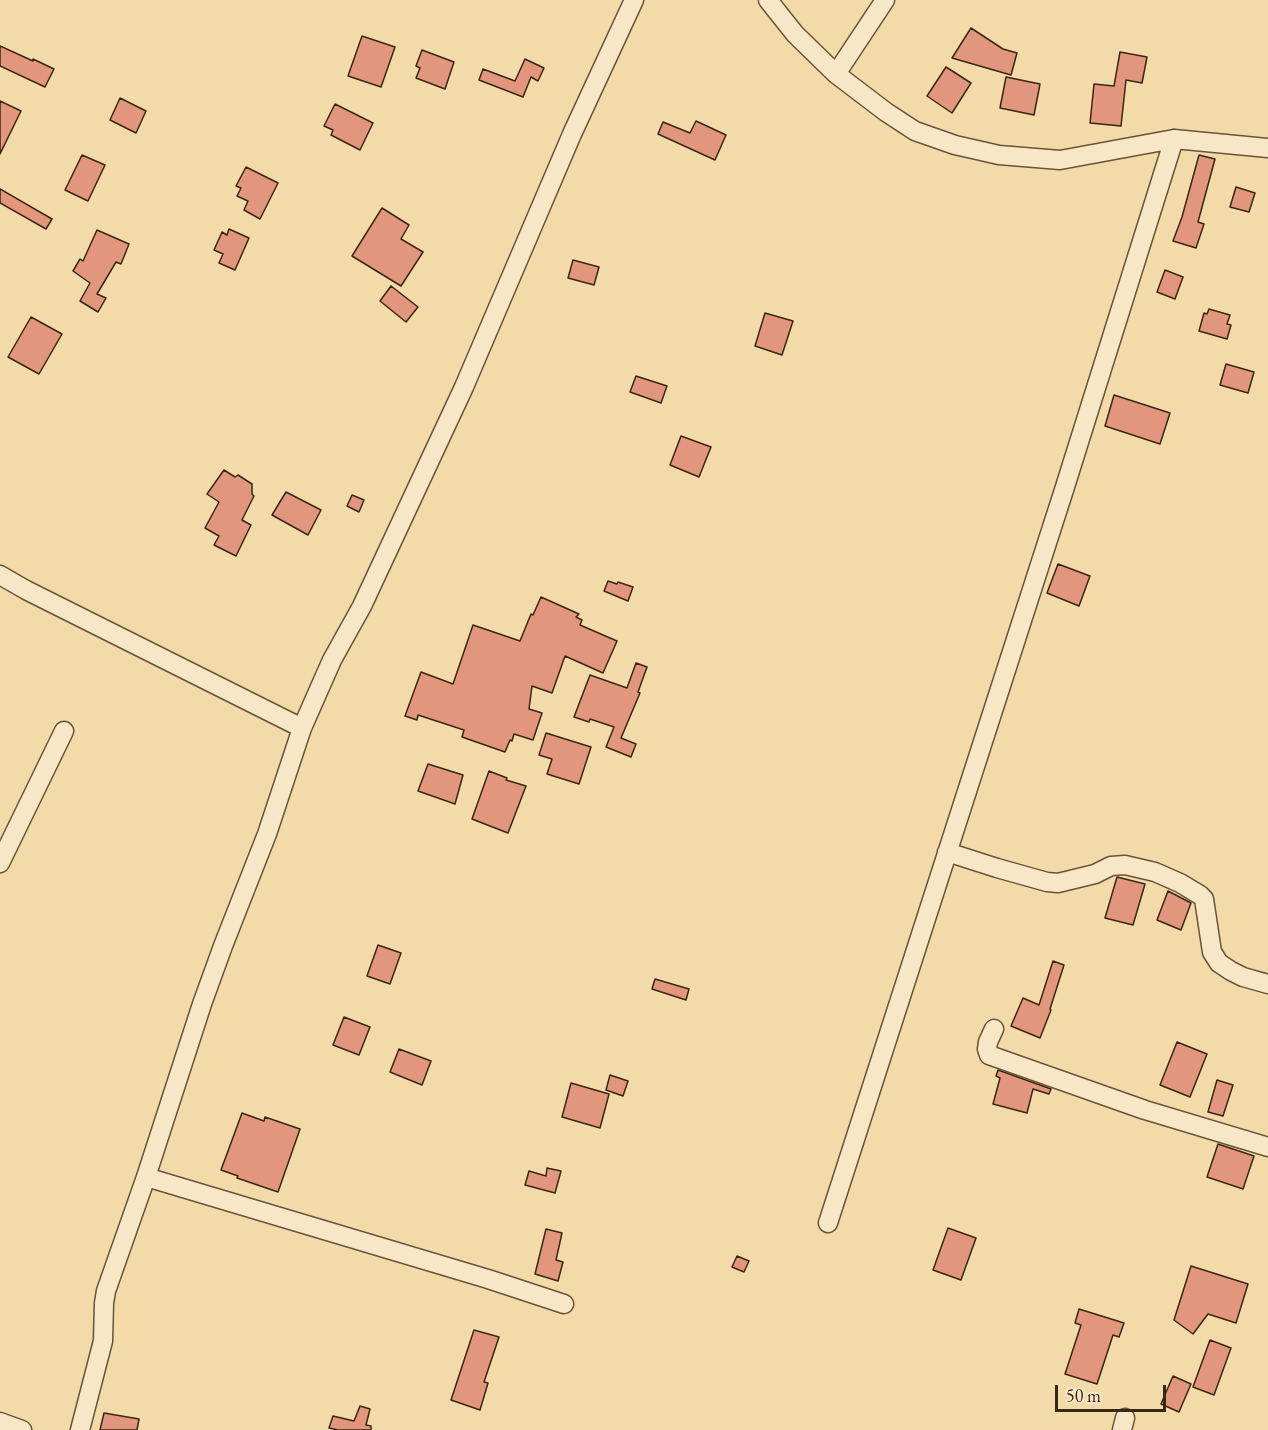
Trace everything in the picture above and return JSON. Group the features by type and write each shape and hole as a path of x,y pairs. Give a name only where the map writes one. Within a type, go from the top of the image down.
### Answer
{"street":[{"path":"80,1430 103,1341 106,1291 202,1005 267,834 302,728 332,660 362,606 464,387 572,134 634,0"},
{"path":"768,0 795,34 836,74 915,131 955,145 999,154 1060,160 1174,139 1268,148"},
{"path":"836,74 885,0"},
{"path":"828,1223 1068,479 1174,139"},
{"path":"0,575 302,728"},
{"path":"0,862 64,731"},
{"path":"947,852 1058,884 1095,874 1111,866 1125,865 1155,872 1180,883 1204,899 1212,952 1220,963 1244,977 1268,984"},
{"path":"994,1029 988,1042 989,1055 1144,1110 1268,1147"},
{"path":"146,1177 488,1278 564,1304"},
{"path":"0,1422 22,1430"}],"building":[{"path":"971,28 1003,49 1017,53 1011,75 952,58"},
{"path":"362,36 395,47 381,87 348,76"},
{"path":"0,46 54,69 45,87 0,66"},
{"path":"422,50 454,62 445,89 416,78 420,68 416,66"},
{"path":"1120,52 1147,57 1142,83 1126,80 1121,126 1090,123 1094,84 1114,86"},
{"path":"525,59 544,68 538,81 531,77 523,97 479,80 483,69 515,81"},
{"path":"946,67 971,83 952,113 927,96"},
{"path":"1006,77 1040,84 1034,115 1000,108"},
{"path":"120,98 146,111 136,133 110,120"},
{"path":"0,101 21,111 0,154"},
{"path":"335,104 373,123 360,150 331,135 333,130 324,126"},
{"path":"696,121 726,135 715,160 658,134 663,122 690,133"},
{"path":"82,155 105,165 88,201 65,190"},
{"path":"1199,155 1215,159 1198,222 1204,224 1196,248 1173,241"},
{"path":"246,167 278,183 260,219 244,210 248,201 237,196 241,188 236,186"},
{"path":"1236,187 1255,193 1249,212 1230,207"},
{"path":"0,189 52,219 46,229 0,203"},
{"path":"382,208 409,225 401,239 423,252 401,286 352,256"},
{"path":"229,229 249,238 235,270 219,263 223,254 214,250 222,232 227,235"},
{"path":"97,230 129,244 121,264 116,262 97,294 106,298 98,312 80,301 90,283 73,271 80,259 83,261"},
{"path":"573,260 599,267 594,285 568,278"},
{"path":"1165,270 1183,277 1175,299 1157,292"},
{"path":"391,286 418,307 406,322 380,301"},
{"path":"1209,309 1230,315 1227,324 1231,325 1227,339 1199,331 1204,313 1207,314"},
{"path":"765,313 793,321 782,355 755,346"},
{"path":"31,317 62,334 39,374 8,357"},
{"path":"1226,364 1254,372 1248,393 1220,385"},
{"path":"636,376 667,386 661,403 630,392"},
{"path":"1114,395 1170,413 1160,444 1105,426"},
{"path":"681,436 711,447 699,477 670,465"},
{"path":"224,470 252,484 254,496 242,520 251,525 236,556 214,545 219,536 205,528 219,502 207,494"},
{"path":"286,492 321,510 308,535 272,515"},
{"path":"352,495 364,500 359,512 347,506"},
{"path":"1058,564 1090,576 1079,606 1047,593"},
{"path":"608,581 633,587 628,601 604,591"},
{"path":"541,597 579,614 576,617 582,620 580,625 617,641 603,673 565,656 552,693 532,686 529,709 542,713 533,740 514,734 505,752 462,737 464,730 418,715 417,720 405,716 421,672 453,684 473,625 520,641"},
{"path":"636,663 647,667 638,692 640,693 621,738 636,744 631,757 606,747 614,727 590,719 589,722 574,717 590,675 627,688"},
{"path":"546,733 591,747 579,784 547,774 552,759 539,755"},
{"path":"428,764 463,775 455,804 418,791"},
{"path":"489,771 507,778 506,780 526,786 508,833 472,819"},
{"path":"1117,877 1145,884 1133,925 1105,918"},
{"path":"1168,891 1191,903 1181,930 1157,920"},
{"path":"378,945 401,953 390,984 367,976"},
{"path":"1053,961 1064,965 1040,1038 1011,1026 1023,998 1039,1005"},
{"path":"655,979 689,989 686,1000 652,989"},
{"path":"344,1017 370,1027 359,1055 333,1045"},
{"path":"1177,1042 1207,1054 1190,1097 1160,1085"},
{"path":"399,1049 431,1061 422,1085 390,1072"},
{"path":"998,1070 1051,1089 1049,1094 1033,1089 1027,1113 993,1104 1000,1078 996,1076"},
{"path":"610,1075 628,1081 623,1096 606,1090"},
{"path":"1217,1080 1233,1085 1223,1116 1208,1112"},
{"path":"571,1083 609,1094 600,1128 562,1117"},
{"path":"242,1113 264,1121 265,1117 300,1129 278,1192 221,1170"},
{"path":"1218,1144 1254,1156 1243,1189 1207,1177"},
{"path":"547,1168 561,1171 555,1193 525,1185 529,1171 546,1176"},
{"path":"948,1228 976,1238 961,1280 933,1270"},
{"path":"546,1229 562,1233 556,1260 563,1262 558,1281 535,1274"},
{"path":"737,1256 749,1261 744,1272 732,1267"},
{"path":"1191,1266 1248,1284 1236,1323 1208,1314 1193,1334 1174,1320"},
{"path":"1079,1309 1124,1323 1119,1337 1113,1335 1097,1384 1065,1374 1081,1325 1075,1323"},
{"path":"474,1330 499,1337 484,1382 488,1383 480,1410 451,1400"},
{"path":"1210,1340 1231,1348 1214,1395 1193,1387"},
{"path":"1173,1376 1191,1384 1179,1412 1161,1404"},
{"path":"360,1406 370,1409 366,1425 371,1426 371,1430 329,1428 333,1416 354,1421"},
{"path":"104,1413 139,1419 137,1430 100,1430"}]}
